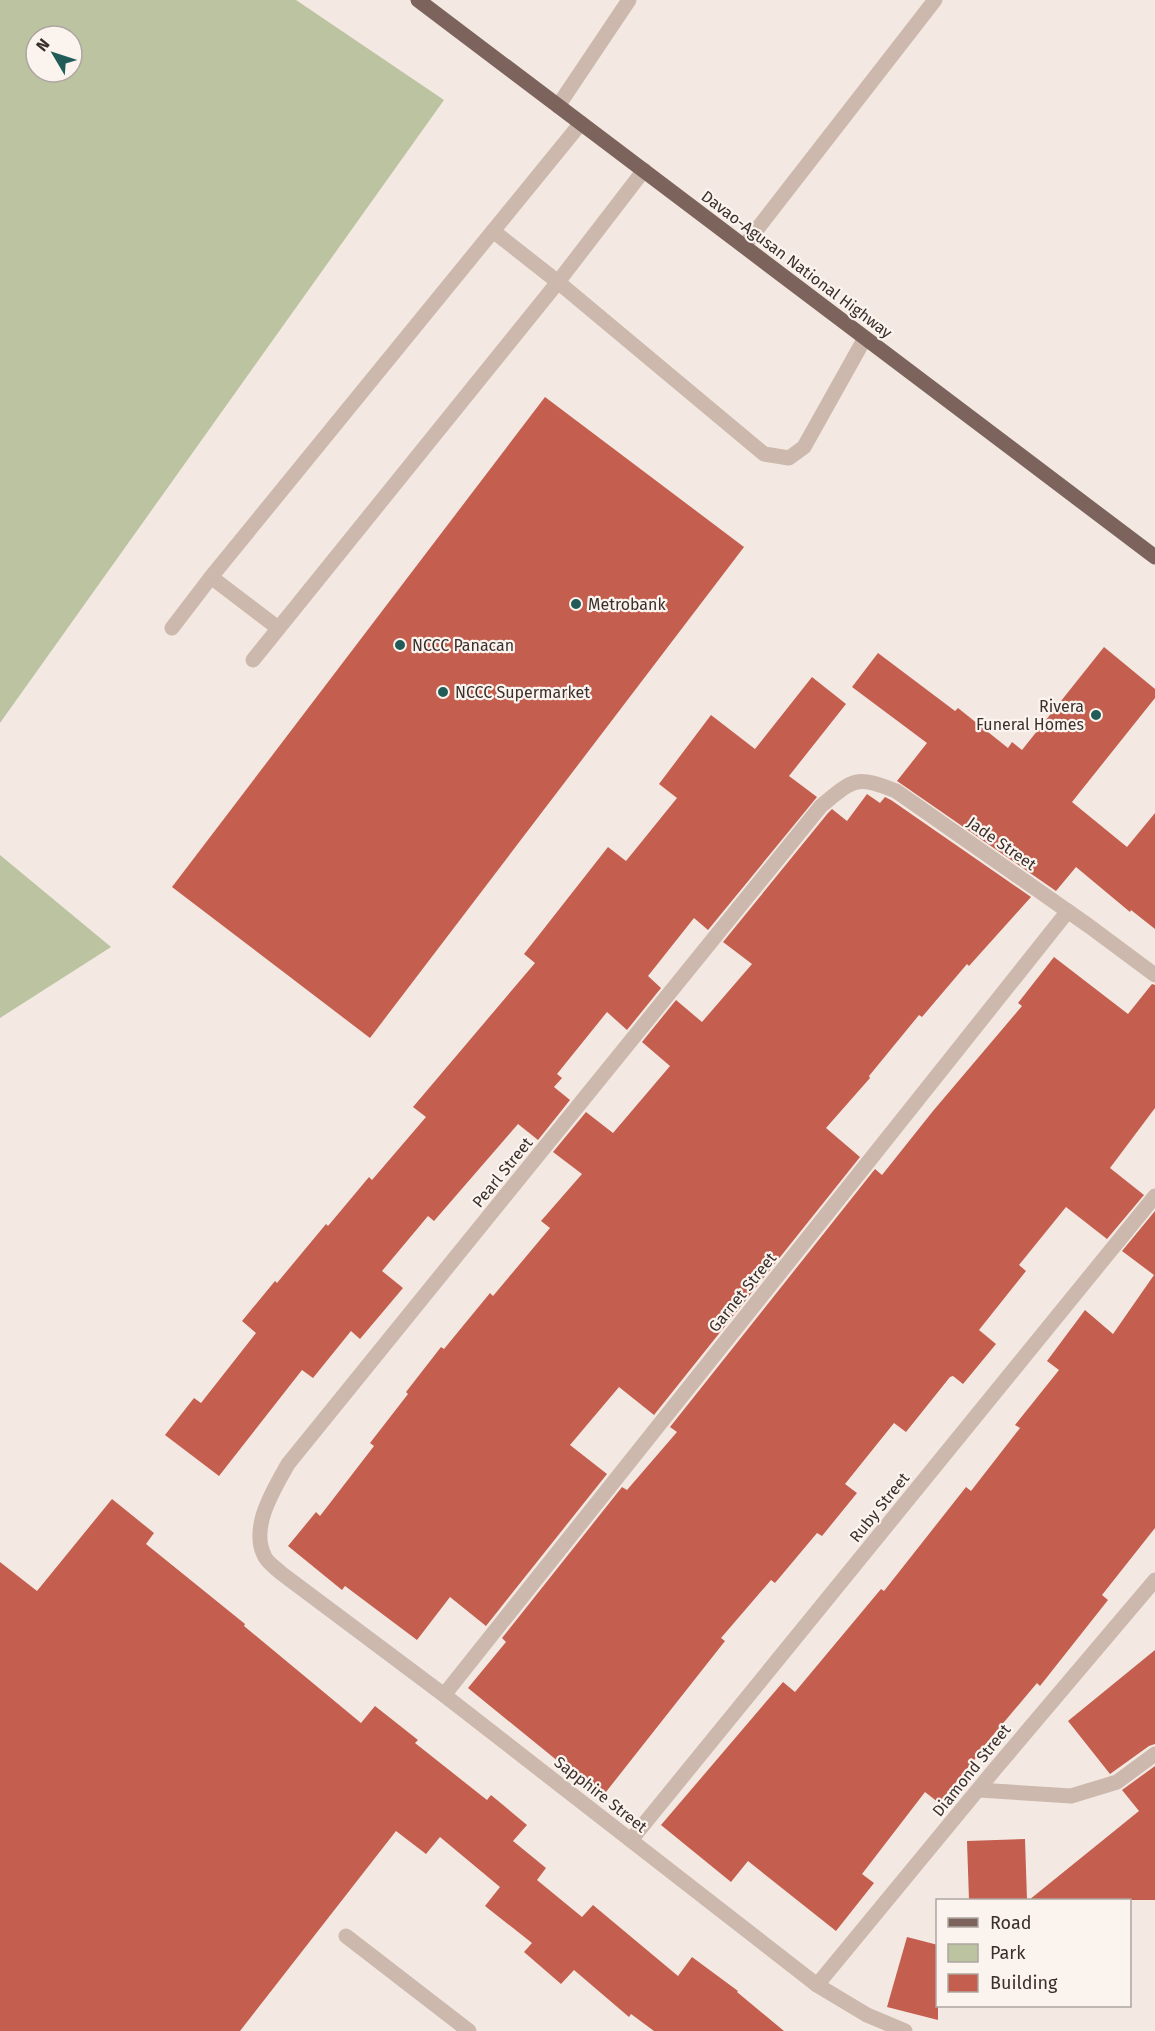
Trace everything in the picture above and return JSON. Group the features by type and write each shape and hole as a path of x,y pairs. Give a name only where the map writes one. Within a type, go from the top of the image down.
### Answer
{"main road":[{"name":"Davao-Agusan National Highway","path":"418,0 1155,557"}],"street":[{"path":"558,106 629,0"},
{"path":"744,246 935,0"},
{"path":"172,628 581,123"},
{"path":"253,660 558,282 644,170"},
{"path":"493,231 558,282 764,454 789,458 804,447 866,338"},
{"path":"212,577 278,628"},
{"name":"Jade Street","path":"821,806 848,784 870,781 896,791 1155,975"},
{"name":"Pearl Street","path":"282,1573 265,1557 259,1531 269,1498 288,1464 821,806"},
{"name":"Garnet Street","path":"444,1695 1068,911"},
{"name":"Ruby Street","path":"631,1840 1155,1196"},
{"name":"Sapphire Street","path":"282,1573 444,1695 817,1985 867,2015 905,2031"},
{"name":"Diamond Street","path":"817,1985 1155,1580"},
{"path":"979,1790 1071,1797 1117,1782 1155,1754"},
{"path":"346,1936 469,2031"}],"green space":[{"path":"0,0 296,0 444,100 0,723"},
{"path":"0,855 111,947 0,1018"}],"building":[{"path":"545,397 744,547 370,1038 172,887"},
{"path":"1104,647 1155,689 1155,698 1072,802 1127,847 1155,813 1155,929 1131,910 1130,912 1076,867 1056,891 897,781 927,743 852,687 878,653 955,711 958,708 1008,748 1012,742 1022,750"},
{"path":"812,677 846,704 789,776 817,797 708,930 694,918 648,976 661,988 627,1030 607,1012 557,1074 562,1078 554,1087 570,1100 538,1140 518,1124 434,1221 428,1216 382,1271 403,1288 360,1339 351,1331 313,1378 302,1370 219,1476 165,1435 194,1398 201,1403 256,1333 242,1321 326,1224 328,1226 369,1177 372,1180 426,1117 413,1107 535,963 524,954 608,847 626,861 677,798 659,784 711,715 755,749"},
{"path":"867,794 880,803 885,797 891,800 1031,897 969,966 967,964 922,1017 919,1015 869,1076 870,1078 826,1128 860,1157 654,1415 619,1387 570,1445 607,1474 486,1626 450,1597 417,1640 345,1586 342,1590 288,1546 316,1512 320,1516 374,1446 370,1443 441,1347 444,1349 490,1293 493,1296 550,1228 541,1221 582,1174 553,1152 586,1112 613,1133 670,1066 642,1042 676,1000 702,1022 752,964 723,942 828,813 832,809 847,821"},
{"path":"1054,957 1128,1014 1152,984 1155,985 1155,1108 1110,1168 1144,1195 1107,1239 1066,1207 1019,1265 1026,1271 979,1330 996,1344 963,1384 953,1376 950,1377 906,1432 894,1423 845,1484 857,1493 822,1536 817,1533 775,1583 771,1580 721,1638 725,1641 602,1797 468,1688 506,1642 502,1638 622,1487 627,1490 677,1432 670,1427 875,1169 882,1175 1022,1006 1018,1003"},
{"path":"1155,1211 1155,1528 1102,1595 1108,1600 1040,1686 1037,1683 939,1803 925,1792 862,1874 874,1883 836,1931 748,1861 731,1882 661,1825 783,1682 795,1692 881,1589 884,1591 966,1487 971,1491 1020,1428 1015,1425 1059,1370 1047,1361 1085,1310 1113,1334 1154,1275 1122,1251"},
{"path":"112,1499 154,1533 146,1544 245,1624 244,1626 361,1723 375,1706 418,1740 415,1743 487,1800 491,1795 527,1825 513,1841 546,1868 537,1880 582,1917 593,1905 678,1976 692,1957 738,1991 784,2031 654,2031 631,2014 629,2017 574,1970 561,1984 524,1952 532,1943 485,1906 500,1887 440,1837 426,1854 396,1831 240,2031 0,2031 0,1562 37,1591"},
{"path":"1155,1650 1155,1744 1110,1774 1068,1721"},
{"path":"1155,1766 1155,1900 1030,1899 1139,1811 1122,1790"},
{"path":"1025,1839 1027,1899 969,1899 967,1841"},
{"path":"907,1937 936,1944 938,2020 887,2007"}],"place":[{"name":"Metrobank","path":"576,604"},
{"name":"NCCC Panacan","path":"400,645"},
{"name":"NCCC Supermarket","path":"443,692"},
{"name":"Rivera Funeral Homes","path":"1096,715"}]}
